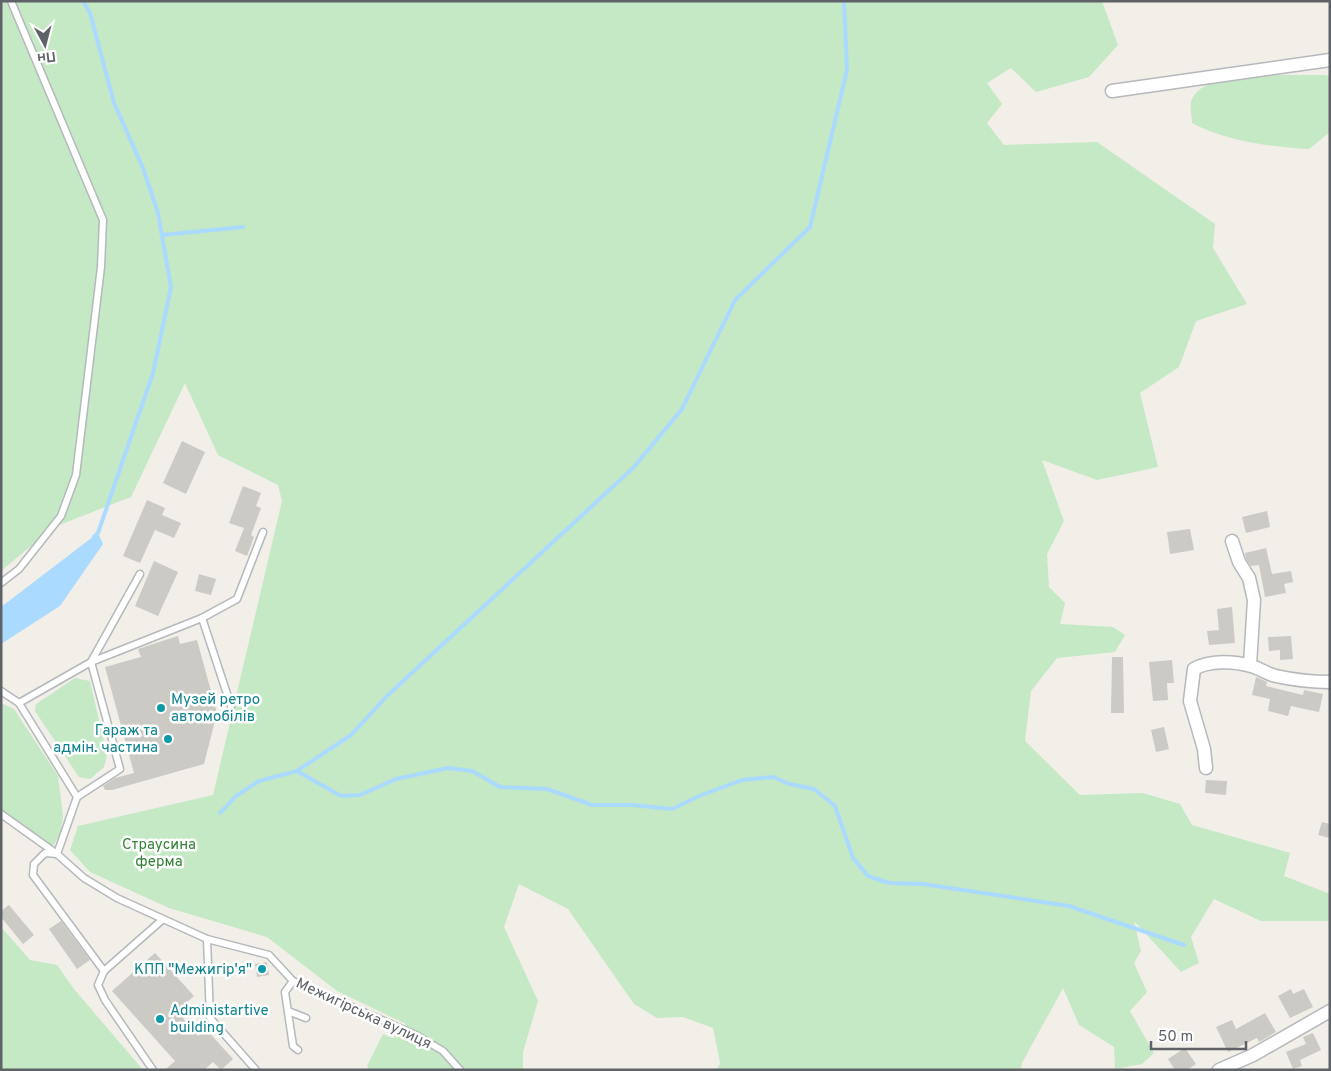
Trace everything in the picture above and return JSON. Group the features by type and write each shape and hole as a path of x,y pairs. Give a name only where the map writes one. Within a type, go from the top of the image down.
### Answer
{"street":[{"path":"1112,91 1330,60"},
{"path":"1232,540 1239,562 1249,578 1254,600 1250,665"},
{"path":"1206,768 1204,749 1190,701 1194,669 1205,663 1250,665 1273,675 1303,681 1330,682"},
{"path":"1219,1070 1253,1055 1330,1011"}],"lane":[{"path":"1,583 19,569 61,516 76,475 101,267 103,220 11,1"},
{"path":"19,703 91,662 202,618 237,599 263,532"},
{"path":"57,854 77,797 120,768 91,662 140,574"},
{"path":"202,618 231,706"},
{"path":"1,691 19,703 77,797"},
{"path":"1,814 57,854 84,878 117,898 207,939 210,1018 256,1070"},
{"path":"57,854 45,853 34,864 32,875 104,971"},
{"path":"152,1070 105,1000 98,985 104,971 162,920"},
{"name":"Межигірська вулиця","path":"207,939 269,955 293,981 418,1036 443,1051 460,1070"},
{"path":"293,981 285,992 293,1046 298,1050"},
{"path":"288,1011 306,1018"}],"green space":[{"name":"Страусина ферма","path":"1,1 1102,1 1118,45 1089,77 1036,92 1011,68 987,83 1002,104 987,123 1004,145 1097,142 1215,224 1213,248 1247,304 1196,321 1179,367 1140,393 1158,467 1097,480 1042,460 1064,521 1047,554 1049,587 1065,603 1060,624 1113,627 1125,635 1115,652 1057,658 1031,691 1025,741 1080,795 1143,793 1180,804 1192,825 1290,853 1284,876 1330,894 1330,921 1261,921 1214,899 1191,937 1199,963 1181,972 1134,921 1141,951 1134,963 1147,992 1130,1011 1154,1053 1142,1064 1115,1069 1114,1047 1079,1025 1063,988 1022,1063 1021,1070 717,1070 720,1063 713,1028 683,1017 657,1018 634,1004 568,909 519,884 504,927 538,1001 523,1052 523,1070 464,1070 458,1063 456,1070 370,1070 367,1066 383,1034 393,1038 406,1024 337,991 267,937 169,908 90,872 70,850 78,826 213,795 282,501 278,485 218,455 185,383 131,497 54,527 1,571"},
{"path":"1276,75 1326,75 1330,77 1330,132 1309,149 1234,139 1192,123 1191,101 1198,91 1207,85 1230,78"},
{"path":"75,678 90,681 107,755 104,767 90,779 79,777 35,711 36,704"},
{"path":"1,703 14,709 58,776 63,816 61,831 54,845 47,844 33,837 1,810"},
{"path":"1,927 30,960 57,965 74,989 143,1070 1,1070"}],"water":[{"path":"98,533 103,544 60,606 1,644 1,607"}],"building":[{"path":"182,441 205,452 186,494 163,483"},
{"path":"243,486 261,493 256,506 261,508 251,535 254,537 247,556 235,551 244,528 229,523"},
{"path":"147,500 165,508 162,515 181,523 174,538 155,530 140,563 123,556"},
{"path":"1267,511 1270,527 1246,533 1242,517"},
{"path":"1190,529 1194,550 1170,554 1167,532"},
{"path":"1266,548 1272,574 1291,571 1293,582 1284,584 1286,593 1265,597 1259,565 1251,566 1246,559 1245,553"},
{"path":"154,561 178,572 158,616 135,606"},
{"path":"199,574 216,579 211,595 195,591"},
{"path":"1232,607 1235,643 1209,645 1207,631 1219,630 1217,609"},
{"name":"Гараж та адмін. частина","path":"178,636 180,644 197,640 217,713 204,764 112,790 105,790 103,786 115,778 134,773 105,667 141,657 138,649"},
{"path":"1291,636 1293,659 1280,660 1280,650 1269,651 1268,637"},
{"path":"1112,657 1123,657 1124,713 1111,713"},
{"path":"1172,660 1174,683 1167,683 1168,700 1153,701 1149,662"},
{"path":"1256,677 1267,682 1266,686 1303,695 1304,690 1323,694 1319,712 1291,706 1288,716 1268,711 1270,699 1252,695"},
{"path":"1164,727 1169,749 1156,752 1151,730"},
{"path":"1206,780 1227,781 1226,795 1205,793"},
{"path":"1322,822 1330,824 1330,838 1318,835"},
{"path":"9,905 34,935 23,944 1,917 1,911"},
{"path":"61,921 90,960 77,969 49,929"},
{"name":"Administartive building","path":"155,953 194,996 177,1011 198,1036 206,1029 233,1059 221,1070 213,1062 204,1070 165,1070 175,1061 112,991"},
{"name":"КПП \"Межигір'я\"","path":"267,962 269,975 257,977 255,964"},
{"path":"1291,989 1293,994 1304,989 1313,1007 1290,1018 1278,996"},
{"path":"1265,1013 1276,1032 1259,1042 1257,1038 1228,1052 1216,1027 1232,1020 1236,1029"},
{"path":"1313,1033 1321,1050 1300,1060 1302,1066 1293,1069 1286,1052 1306,1044 1303,1037"},
{"path":"1185,1048 1196,1064 1187,1070 1175,1070 1168,1059"}],"waterway":[{"path":"83,1 90,13 114,103 143,168 158,213 171,287 153,373 98,533 94,537"},
{"path":"220,813 236,796 259,781 297,771 351,735 388,695 633,468 682,409 735,300 810,227 847,70 844,1"},
{"path":"162,235 243,227"},
{"path":"297,771 341,796 360,795 396,779 448,768 472,771 500,787 547,789 592,805 632,805 672,809 699,796 742,780 773,777 789,784 814,789 835,806 853,858 868,876 889,883 923,884 1069,906 1184,945"}],"place":[{"name":"Музей ретро автомобілів","path":"161,708"},
{"name":"Гараж та адмін. частина","path":"168,739"},
{"name":"КПП \"Межигір'я\"","path":"262,969"},
{"name":"Administartive building","path":"160,1019"}]}
